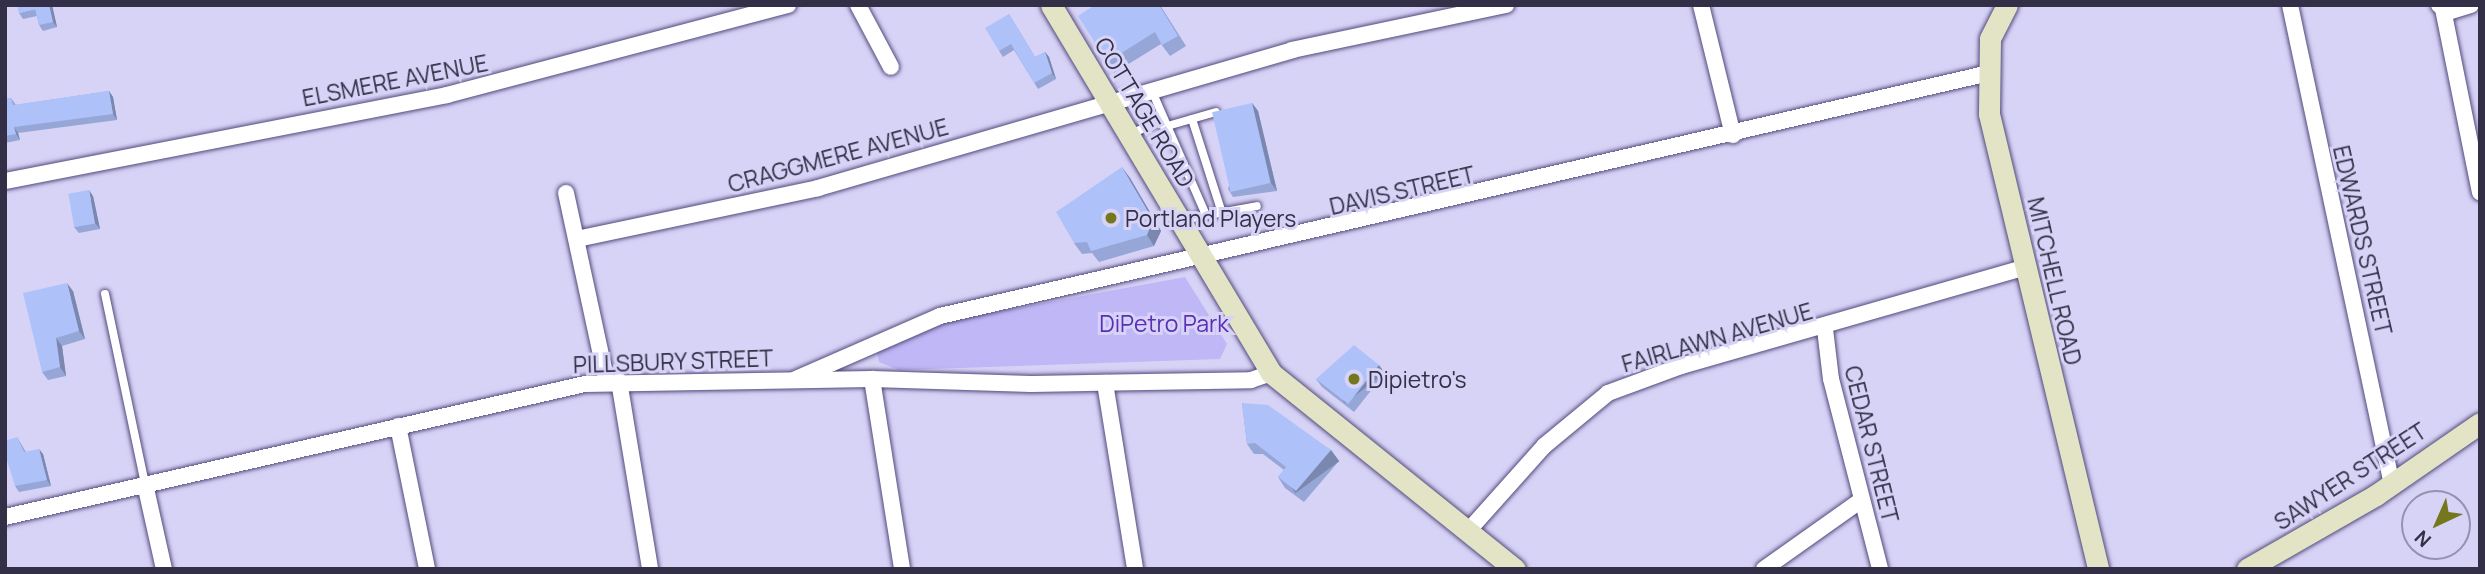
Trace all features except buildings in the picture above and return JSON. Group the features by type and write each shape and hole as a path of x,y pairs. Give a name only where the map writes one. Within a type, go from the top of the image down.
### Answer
{"street":[{"name":"ELSMERE AVENUE","path":"5,181 460,92 788,5"},
{"path":"859,5 891,67"},
{"name":"COTTAGE ROAD","path":"1051,5 1199,258 1271,373 1515,569"},
{"name":"CRAGGMERE AVENUE","path":"577,239 818,188 1292,50 1506,5"},
{"path":"1701,5 1732,135"},
{"name":"MITCHELL ROAD","path":"2007,5 1990,39 1985,74 2026,267 2098,569"},
{"name":"EDWARDS STREET","path":"2290,5 2392,484"},
{"path":"2471,5 2441,7 2480,192"},
{"name":"DAVIS STREET","path":"796,379 940,316 1732,135 1985,74"},
{"path":"566,193 613,382 650,569"},
{"name":"FAIRLAWN AVENUE","path":"1469,530 1544,446 1608,394 1681,366 1825,329 2026,267"},
{"name":"CEDAR STREET","path":"1825,329 1860,501 1880,569"},
{"name":"PILLSBURY STREET","path":"5,516 398,426 613,382 872,379 1105,383 1251,380 1271,373"},
{"path":"872,379 902,569"},
{"path":"1105,383 1135,569"},
{"name":"SAWYER STREET","path":"2247,569 2392,484 2480,423"},
{"path":"398,426 427,569"},
{"path":"145,484 164,569"},
{"path":"1764,569 1860,501"}],"lane":[{"path":"1151,89 1162,124 1205,213"},
{"path":"1128,135 1216,112"},
{"path":"1192,119 1221,210"},
{"path":"1179,221 1205,213 1256,206"},
{"path":"105,294 145,484"}],"green space":[{"name":"DiPetro Park","path":"1185,277 1227,344 1220,359 899,370 879,362 877,352 947,321"}],"place":[{"name":"Portland Players","path":"1111,218"},
{"name":"Dipietro's","path":"1354,379"}]}
